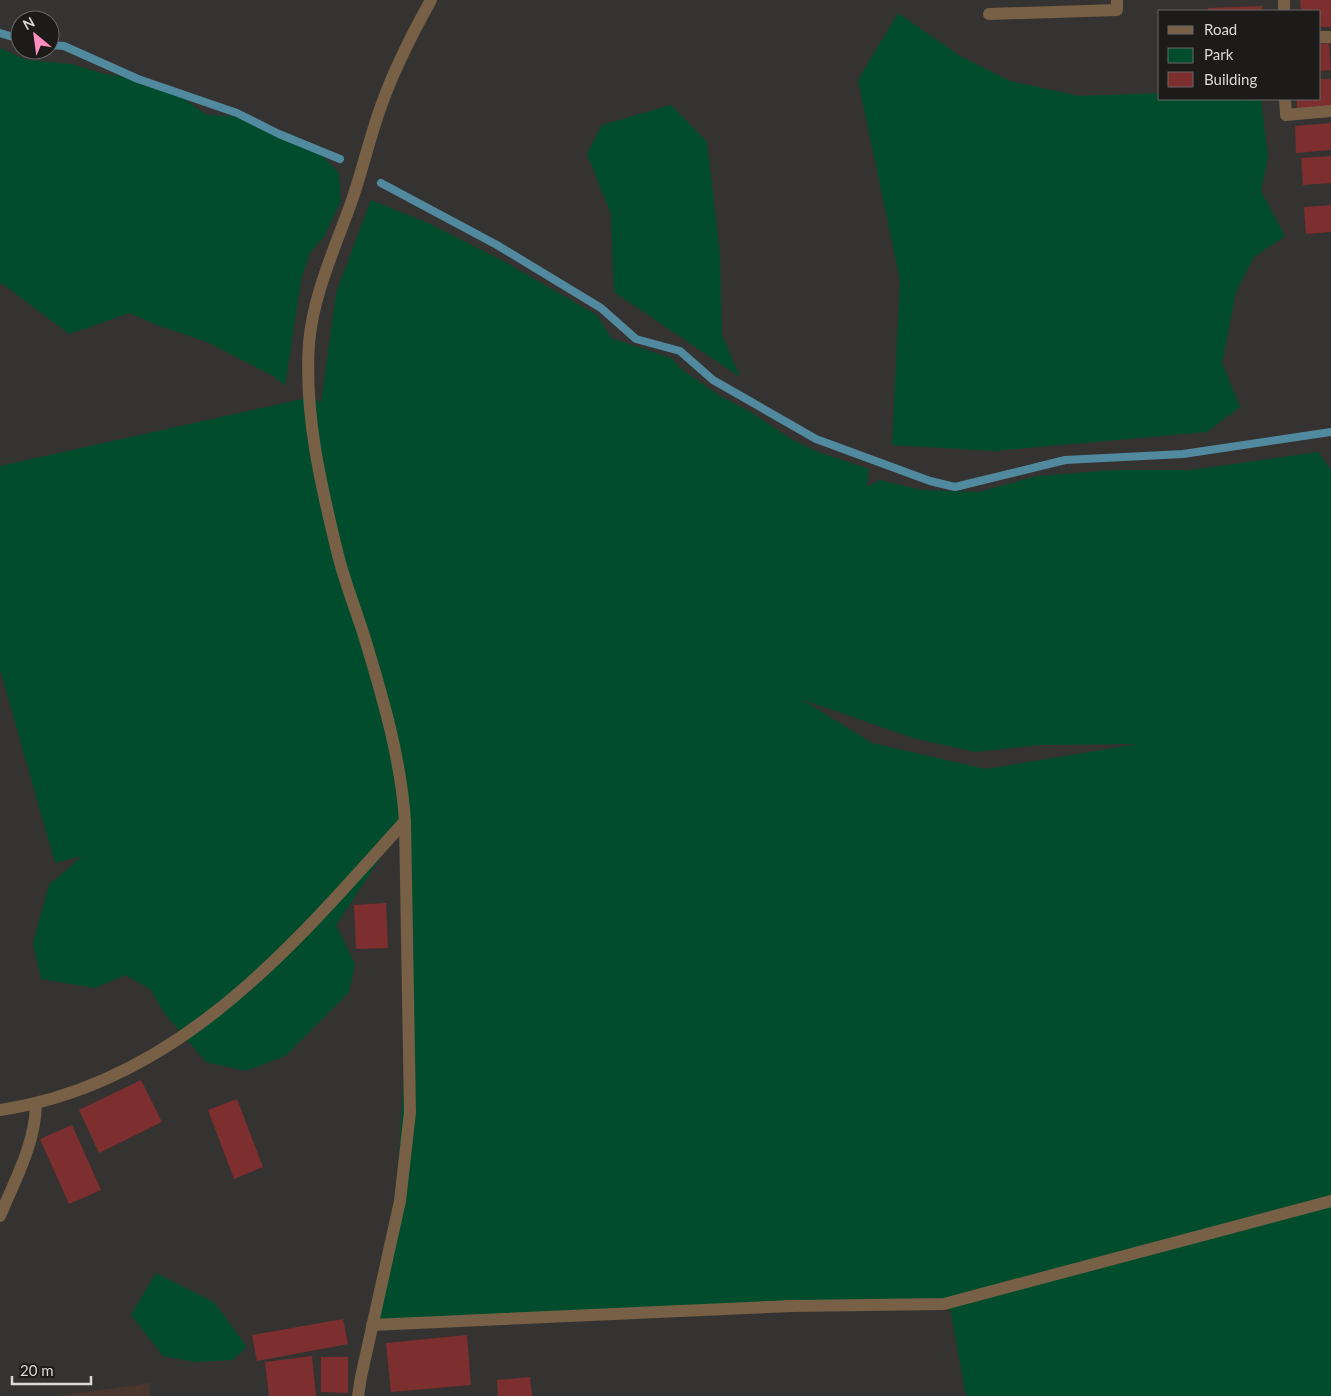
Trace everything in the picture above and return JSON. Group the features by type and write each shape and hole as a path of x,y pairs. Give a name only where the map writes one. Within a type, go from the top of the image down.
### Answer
{"street":[{"path":"358,1396 400,1201 410,1112 405,821 403,791 395,746 368,649 339,556 316,458 308,393 309,341 320,292 353,197 380,108 414,30 431,0"},
{"path":"989,14 1117,10 1117,0"},
{"path":"1285,100 1286,115 1331,111"},
{"path":"0,1110 36,1105 99,1084 174,1041 226,1006 307,930 405,821"},
{"path":"0,1216 25,1158 36,1122 36,1105"},
{"path":"372,1325 792,1306 944,1304 1331,1201"}],"shaded area":[{"path":"150,1383 150,1396 58,1396"}],"green space":[{"path":"898,13 960,56 1010,81 1079,96 1158,93 1158,100 1261,100 1268,157 1261,191 1285,236 1254,257 1236,292 1222,363 1240,407 1207,432 994,451 892,445 900,280 858,80"},
{"path":"0,48 10,52 10,60 71,64 105,74 138,79 172,91 207,115 245,117 279,134 315,148 339,173 341,201 325,235 310,253 301,280 285,386 275,377 207,342 154,324 130,313 69,334 3,284 0,284"},
{"path":"671,105 707,142 720,254 722,335 740,377 614,292 611,214 587,154 602,125"},
{"path":"371,200 428,223 503,261 597,315 611,338 671,358 682,370 722,397 749,411 791,439 818,452 869,469 867,487 880,480 922,490 978,492 1038,476 1113,470 1191,470 1318,452 1331,470 1331,1396 966,1396 949,1303 372,1325 396,1203 407,1020 404,822 336,925 355,964 349,992 285,1056 246,1071 206,1062 164,1013 151,990 126,975 95,988 41,979 33,944 49,885 82,856 55,863 0,669 0,466 311,397 321,403 336,293","holes":["801,699 913,738 975,752 1039,745 1138,744 986,769 872,743"]},
{"path":"156,1273 214,1302 247,1347 232,1360 195,1362 163,1356 131,1315"}],"building":[{"path":"1300,0 1331,0 1331,27 1321,27 1321,10 1301,10"},
{"path":"1262,6 1262,10 1208,10 1208,8"},
{"path":"1329,43 1331,70 1321,71 1321,44"},
{"path":"1321,79 1331,79 1331,106 1297,108 1297,100 1321,100"},
{"path":"1331,123 1331,150 1296,153 1295,126"},
{"path":"1331,156 1331,183 1303,185 1301,158"},
{"path":"1331,205 1331,232 1306,234 1304,207"},
{"path":"386,903 388,948 356,949 354,905"},
{"path":"141,1080 162,1122 99,1153 79,1110"},
{"path":"237,1099 263,1167 234,1179 208,1110"},
{"path":"72,1125 101,1190 69,1204 40,1139"},
{"path":"343,1319 348,1344 257,1361 252,1335"},
{"path":"467,1335 471,1385 391,1392 386,1343"},
{"path":"312,1356 316,1396 269,1396 265,1362"},
{"path":"321,1357 348,1357 348,1393 321,1392"},
{"path":"530,1377 532,1396 498,1396 497,1380"}],"waterway":[{"path":"0,33 10,36"},
{"path":"60,46 138,79 237,113 279,134 340,159"},
{"path":"381,183 497,245 601,308 636,339 680,351 713,380 816,439 930,481 955,487 1065,460 1183,454 1331,432"}]}
